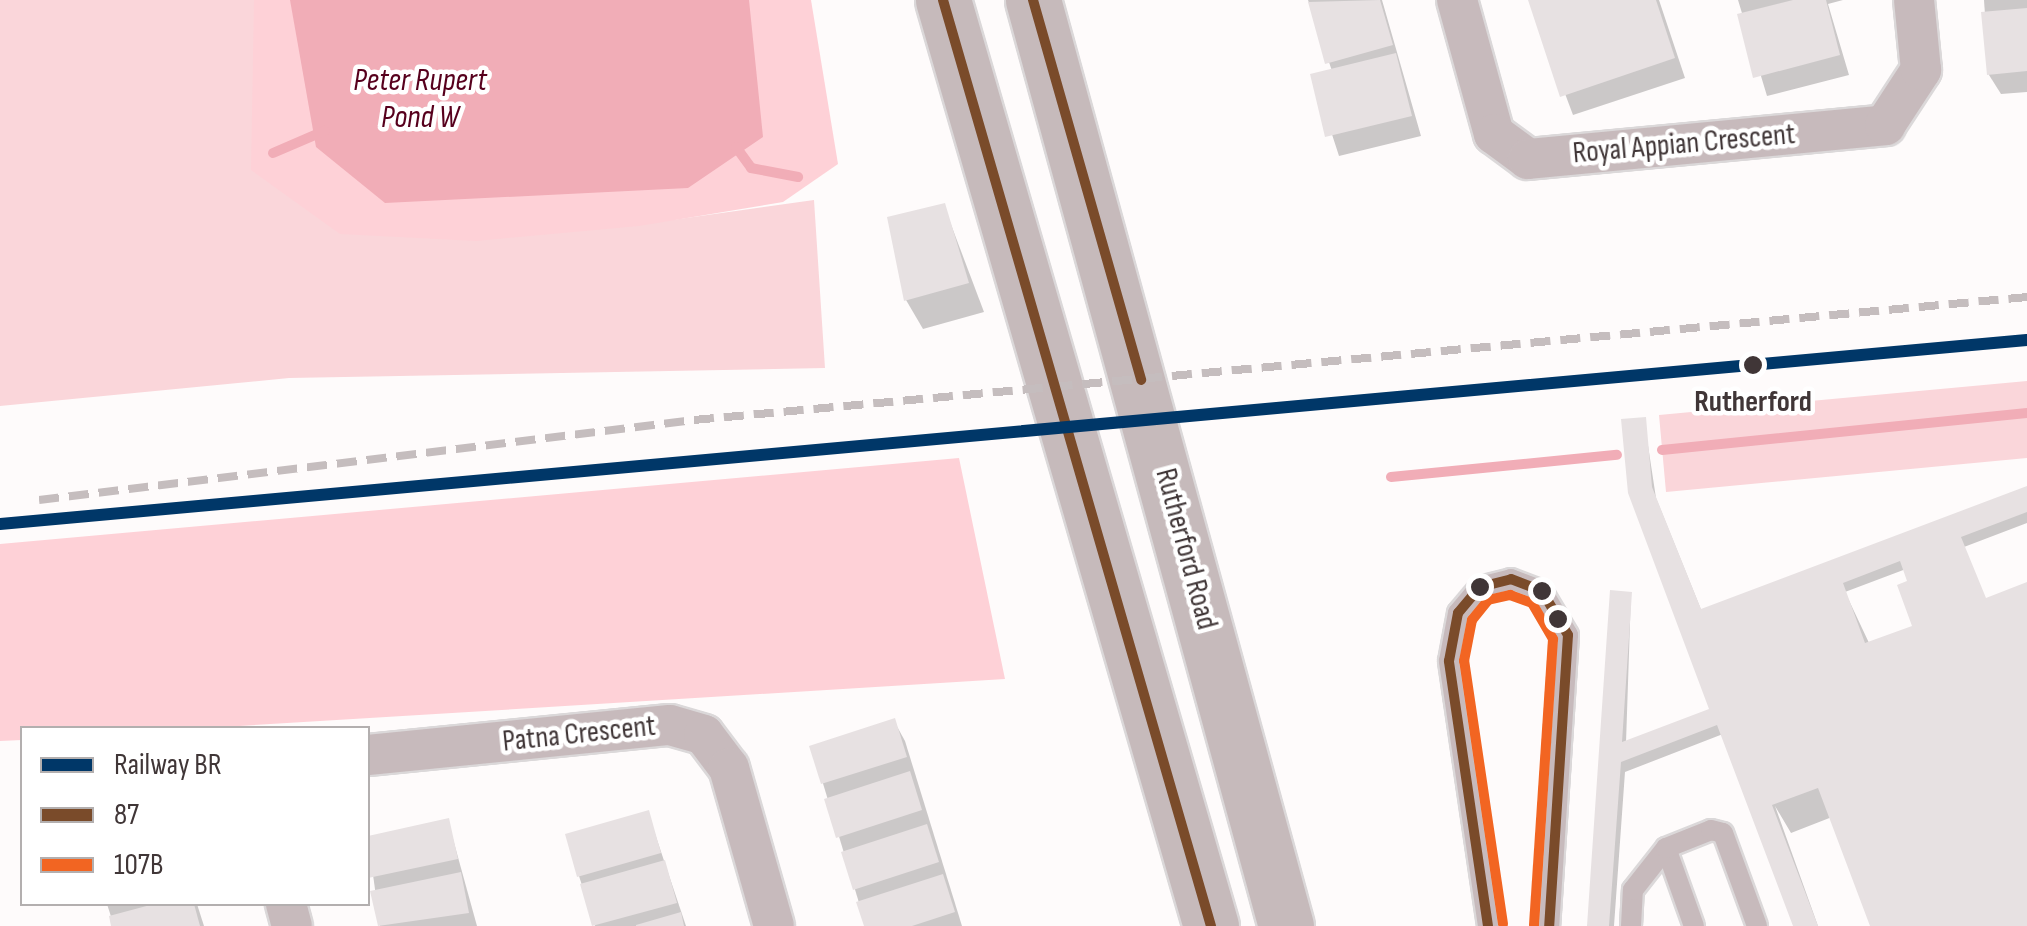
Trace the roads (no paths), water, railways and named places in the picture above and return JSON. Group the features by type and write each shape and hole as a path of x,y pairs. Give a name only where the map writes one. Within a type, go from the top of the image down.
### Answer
{"main road":[{"path":"943,0 1211,926"},
{"name":"Rutherford Road","path":"1033,0 1286,926"}],"street":[{"name":"Royal Appian Crescent","path":"1457,0 1494,134 1528,159 1885,125 1921,70 1914,0"},
{"name":"Patna Crescent","path":"370,755 670,725 704,735 729,768 774,926"}],"lane":[{"path":"1488,926 1448,661 1458,613 1480,588 1510,579 1542,590 1568,636 1549,926"},
{"path":"1630,926 1632,890 1666,848 1722,833 1757,926"},
{"path":"1666,848 1694,926"}],"water":[{"name":"Peter Rupert Pond W","path":"290,0 749,0 763,137 688,188 385,203 316,147"}],"waterway":[{"path":"273,153 324,131"},
{"path":"736,147 751,168 798,177"},
{"path":"1662,450 2027,413"},
{"path":"1391,477 1617,455"}],"railway":[{"path":"39,500 694,420 2027,297"}],"rail line":[{"name":"BR","path":"0,524 2027,340"}],"place":[{"name":"Rutherford","path":"1753,365"}]}
